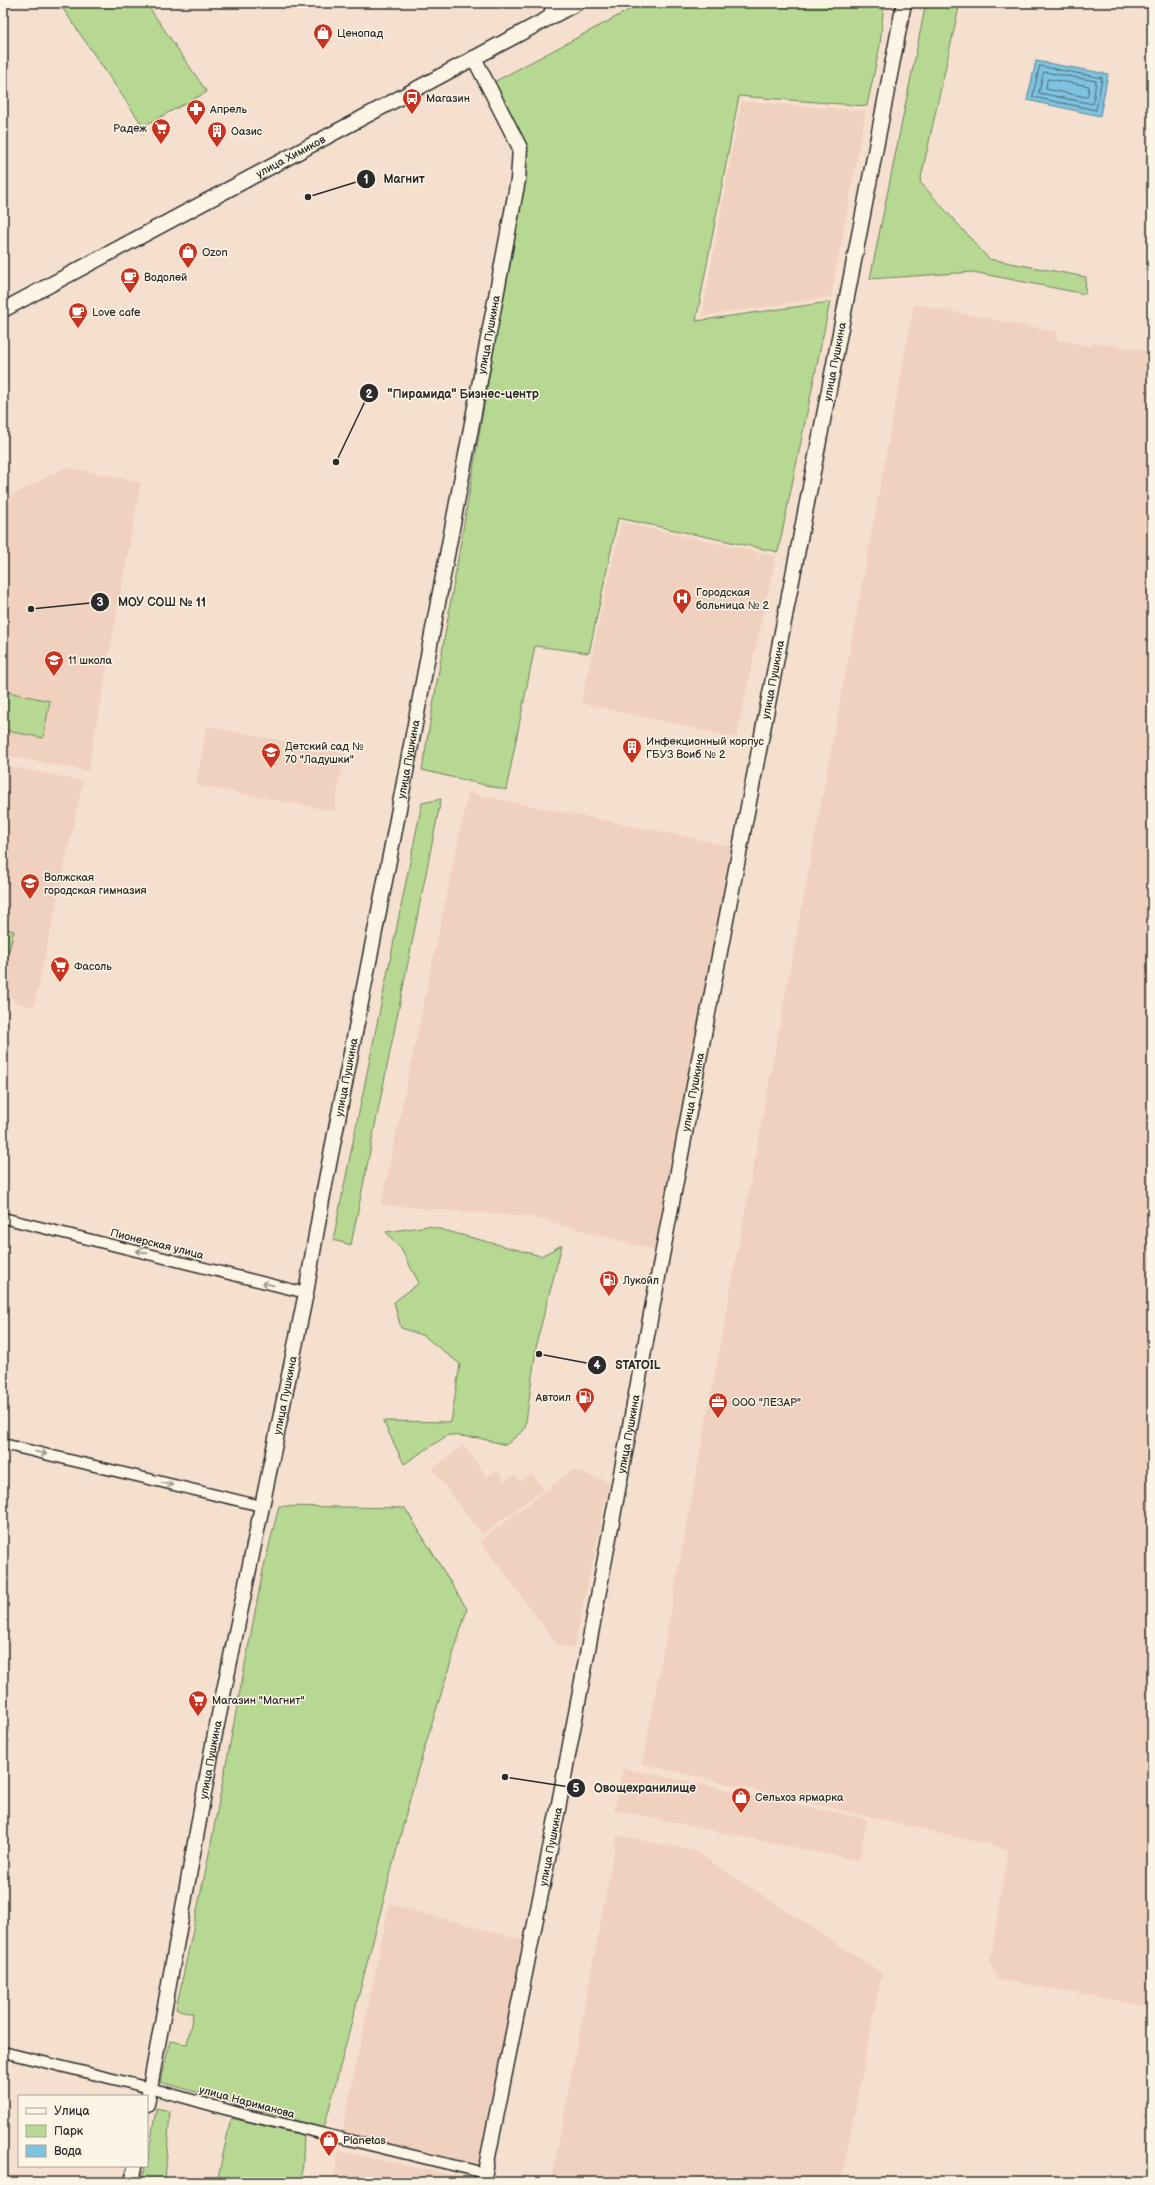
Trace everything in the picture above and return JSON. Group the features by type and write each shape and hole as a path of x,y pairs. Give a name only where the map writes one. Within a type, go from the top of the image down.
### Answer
{"street":[{"path":"549,18 551,3"},
{"name":"улица Химиков","path":"3,310 577,3"},
{"name":"улица Пушкина","path":"484,2178 557,1814 691,1099 904,3"},
{"name":"улица Пушкина","path":"148,2099 214,1739 306,1293 322,1200 394,835 518,180 520,148 474,58"},
{"name":"Пионерская улица","path":"3,1218 306,1293"},
{"path":"3,1444 261,1506"},
{"name":"улица Нариманова","path":"3,2052 150,2088 484,2178"},
{"path":"132,2182 135,2167"}],"shaded area":[{"path":"741,101 866,111 831,297 702,316"},
{"path":"914,304 1058,332 1057,340 1092,346 1093,342 1152,352 1152,2007 997,1979 990,1963 1008,1849 642,1764"},
{"name":"11 школа","path":"66,467 141,482 88,771 3,755 3,500"},
{"name":"Городская больница № 2","path":"621,522 776,556 736,738 581,703"},
{"name":"Детский сад № 70 \"Ладушки\"","path":"207,726 345,753 334,811 196,785"},
{"name":"Волжская городская гимназия","path":"3,765 83,781 34,1007 16,1003 3,987"},
{"path":"468,793 732,846 658,1251 532,1217 381,1205"},
{"path":"464,1445 487,1477 497,1470 505,1481 514,1475 520,1482 532,1473 544,1489 482,1535 432,1469"},
{"path":"572,1470 610,1482 574,1648 558,1646 480,1541"},
{"name":"Сельхоз ярмарка","path":"623,1768 867,1819 859,1861 614,1810"},
{"path":"617,1835 695,1851 882,1973 841,2182 551,2182"},
{"path":"389,1904 524,1940 477,2164 342,2132"},
{"path":"339,2151 475,2180 474,2182 333,2182"}],"green space":[{"path":"59,3 146,3 207,92 143,126"},
{"path":"642,3 884,3 880,45 867,106 739,96 696,321 830,302 778,552 618,518 589,653 535,646 506,790 422,770 527,153 492,83"},
{"path":"926,3 960,3 920,182 989,259 1086,277 1085,294 973,272 870,279"},
{"path":"3,691 50,701 43,738 3,730"},
{"path":"441,799 351,1245 333,1240 422,803"},
{"path":"3,928 14,931 5,966 3,966"},
{"path":"428,1226 541,1256 562,1245 537,1341 525,1429 506,1445 479,1438 448,1435 404,1464 383,1421 451,1422 460,1364 424,1336 401,1328 394,1302 419,1283 401,1249 386,1232"},
{"path":"279,1506 405,1508 467,1609 416,1776 324,2128 160,2082 170,2041 187,2044 193,2014 176,2009 208,1859 263,1570"},
{"path":"156,2108 170,2111 165,2182 142,2182 145,2167 148,2167"},
{"path":"231,2118 304,2135 302,2182 217,2182"}],"water":[{"path":"1036,61 1108,74 1100,116 1027,100"}],"place":[{"name":"Ценопад","path":"323,50"},
{"name":"Магазин","path":"412,115"},
{"name":"Апрель","path":"196,126"},
{"name":"Радеж","path":"161,145"},
{"name":"Оазис","path":"217,148"},
{"name":"Магнит","path":"308,197"},
{"name":"Ozon","path":"188,269"},
{"name":"Водолей","path":"130,294"},
{"name":"Love cafe","path":"78,329"},
{"name":"\"Пирамида\" Бизнес-центр","path":"336,462"},
{"name":"МОУ СОШ № 11","path":"31,609"},
{"name":"Городская больница № 2","path":"682,615"},
{"name":"11 школа","path":"54,677"},
{"name":"Инфекционный корпус ГБУЗ Воиб № 2","path":"632,764"},
{"name":"Детский сад № 70 \"Ладушки\"","path":"271,769"},
{"name":"Волжская городская гимназия","path":"30,900"},
{"name":"Фасоль","path":"60,983"},
{"name":"Лукойл","path":"609,1297"},
{"name":"STATOIL","path":"539,1354"},
{"name":"Автоил","path":"585,1414"},
{"name":"ООО \"ЛЕЗАР\"","path":"718,1419"},
{"name":"Магазин \"Магнит\"","path":"198,1717"},
{"name":"Овощехранилище","path":"505,1777"},
{"name":"Сельхоз ярмарка","path":"741,1814"},
{"name":"Planetas","path":"329,2157"}]}
